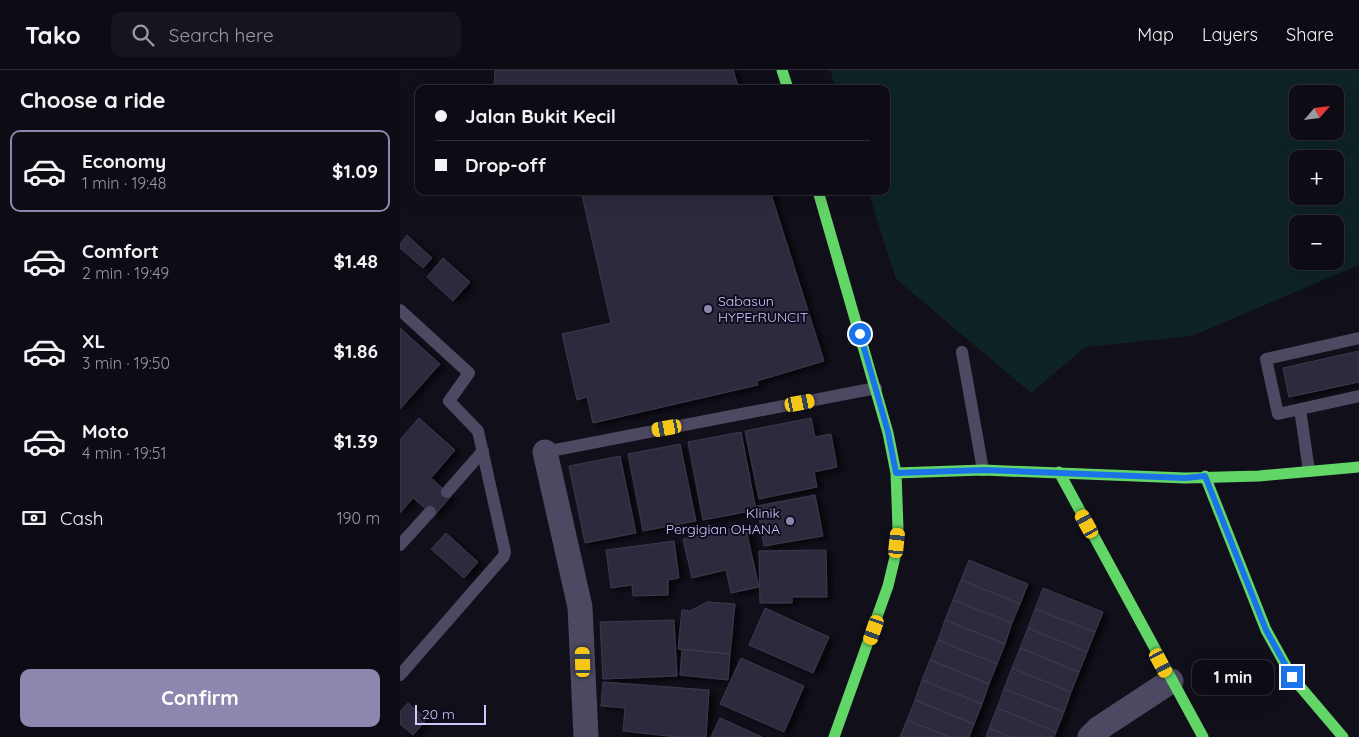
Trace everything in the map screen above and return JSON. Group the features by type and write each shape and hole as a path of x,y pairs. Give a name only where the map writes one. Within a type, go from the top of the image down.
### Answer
{"street":[{"path":"782,70 787,85"},
{"path":"819,195 888,432 896,473 898,528 895,557 888,586 834,737"},
{"path":"545,452 580,607 586,737"},
{"path":"896,473 984,470 1185,478 1308,472 1359,467"},
{"path":"1059,472 1170,681 1203,737"},
{"path":"1205,476 1271,638 1292,677 1343,737"},
{"path":"1090,737 1170,681"}],"lane":[{"path":"400,310 469,373 449,401 476,427 505,552 504,556 400,675"},
{"path":"1359,338 1266,358 1278,414 1359,396"},
{"path":"962,352 984,470"},
{"path":"545,452 876,388"},
{"path":"1300,409 1308,472"},
{"path":"447,492 483,451"},
{"path":"400,545 430,512"}],"green space":[{"path":"830,70 1359,70 1359,265 1192,336 1085,347 1031,393 896,279 869,195 890,195 890,85 835,85"}],"building":[{"path":"495,70 733,70 738,85 494,85"},
{"name":"Sabasun HYPErRUNCIT","path":"582,195 771,195 824,361 757,381 758,385 593,423 587,397 577,400 562,334 611,323"},
{"path":"407,235 432,258 423,268 400,248 400,244"},
{"path":"443,258 470,282 453,301 427,277"},
{"path":"400,328 440,364 400,409"},
{"path":"1359,351 1359,382 1289,397 1283,368"},
{"path":"419,418 455,450 431,478 451,496 434,516 413,498 400,513 400,440"},
{"path":"811,418 815,437 831,434 837,467 814,472 817,487 759,499 745,431"},
{"path":"741,432 756,510 703,520 688,442"},
{"path":"680,444 696,521 643,531 628,454"},
{"path":"620,456 636,533 585,543 569,466"},
{"name":"Klinik Pergigian OHANA","path":"815,495 823,536 764,546 757,506"},
{"path":"745,525 759,587 731,593 726,570 692,578 683,539"},
{"path":"446,533 478,562 464,578 431,549"},
{"path":"674,541 679,578 668,580 668,595 633,596 632,585 611,588 606,550"},
{"path":"826,550 827,597 792,597 792,603 760,603 759,551"},
{"path":"969,560 1028,584 1020,604 961,580"},
{"path":"961,580 1020,604 1012,623 953,600"},
{"path":"1043,588 1103,612 1095,632 1035,609"},
{"path":"953,600 1012,623 1005,644 945,620"},
{"path":"707,602 735,604 730,654 678,649 682,610 690,611"},
{"path":"765,608 829,637 813,673 749,645"},
{"path":"1035,609 1095,632 1087,652 1028,628"},
{"path":"674,620 677,676 603,679 600,622"},
{"path":"945,620 1005,644 997,664 938,640"},
{"path":"1028,628 1087,652 1079,672 1020,648"},
{"path":"938,640 997,664 989,684 930,660"},
{"path":"1020,648 1079,672 1071,692 1012,668"},
{"path":"682,649 730,654 728,680 680,675"},
{"path":"741,658 804,686 784,732 720,704"},
{"path":"930,660 989,684 982,704 922,680"},
{"path":"1012,668 1071,692 1064,712 1004,689"},
{"path":"922,680 982,704 974,724 915,700"},
{"path":"603,682 709,690 706,737 677,737 623,731 625,708 601,706"},
{"path":"1004,689 1064,712 1056,732 997,708"},
{"path":"915,700 974,724 969,737 949,737 907,720"},
{"path":"408,703 427,719 413,735 400,724 400,712"},
{"path":"997,708 1056,732 1054,737 1010,737 989,728"},
{"path":"720,718 762,737 711,737"},
{"path":"907,720 949,737 900,737"},
{"path":"989,728 1010,737 986,737"}],"traffic: fast":[{"path":"782,70 787,85"},
{"path":"819,195 888,433 896,473 898,528 895,557 888,586 834,737"},
{"path":"896,473 983,470 1185,478 1259,476 1359,467"},
{"path":"1059,472 1203,737"},
{"path":"1205,476 1266,630 1292,677 1343,737"}],"place":[{"name":"Sabasun HYPErRUNCIT","path":"708,309"},
{"name":"Klinik Pergigian OHANA","path":"790,521"}],"route":[{"path":"860,334 888,432 896,473 984,470 1185,478 1205,476 1266,630 1292,677"}]}
